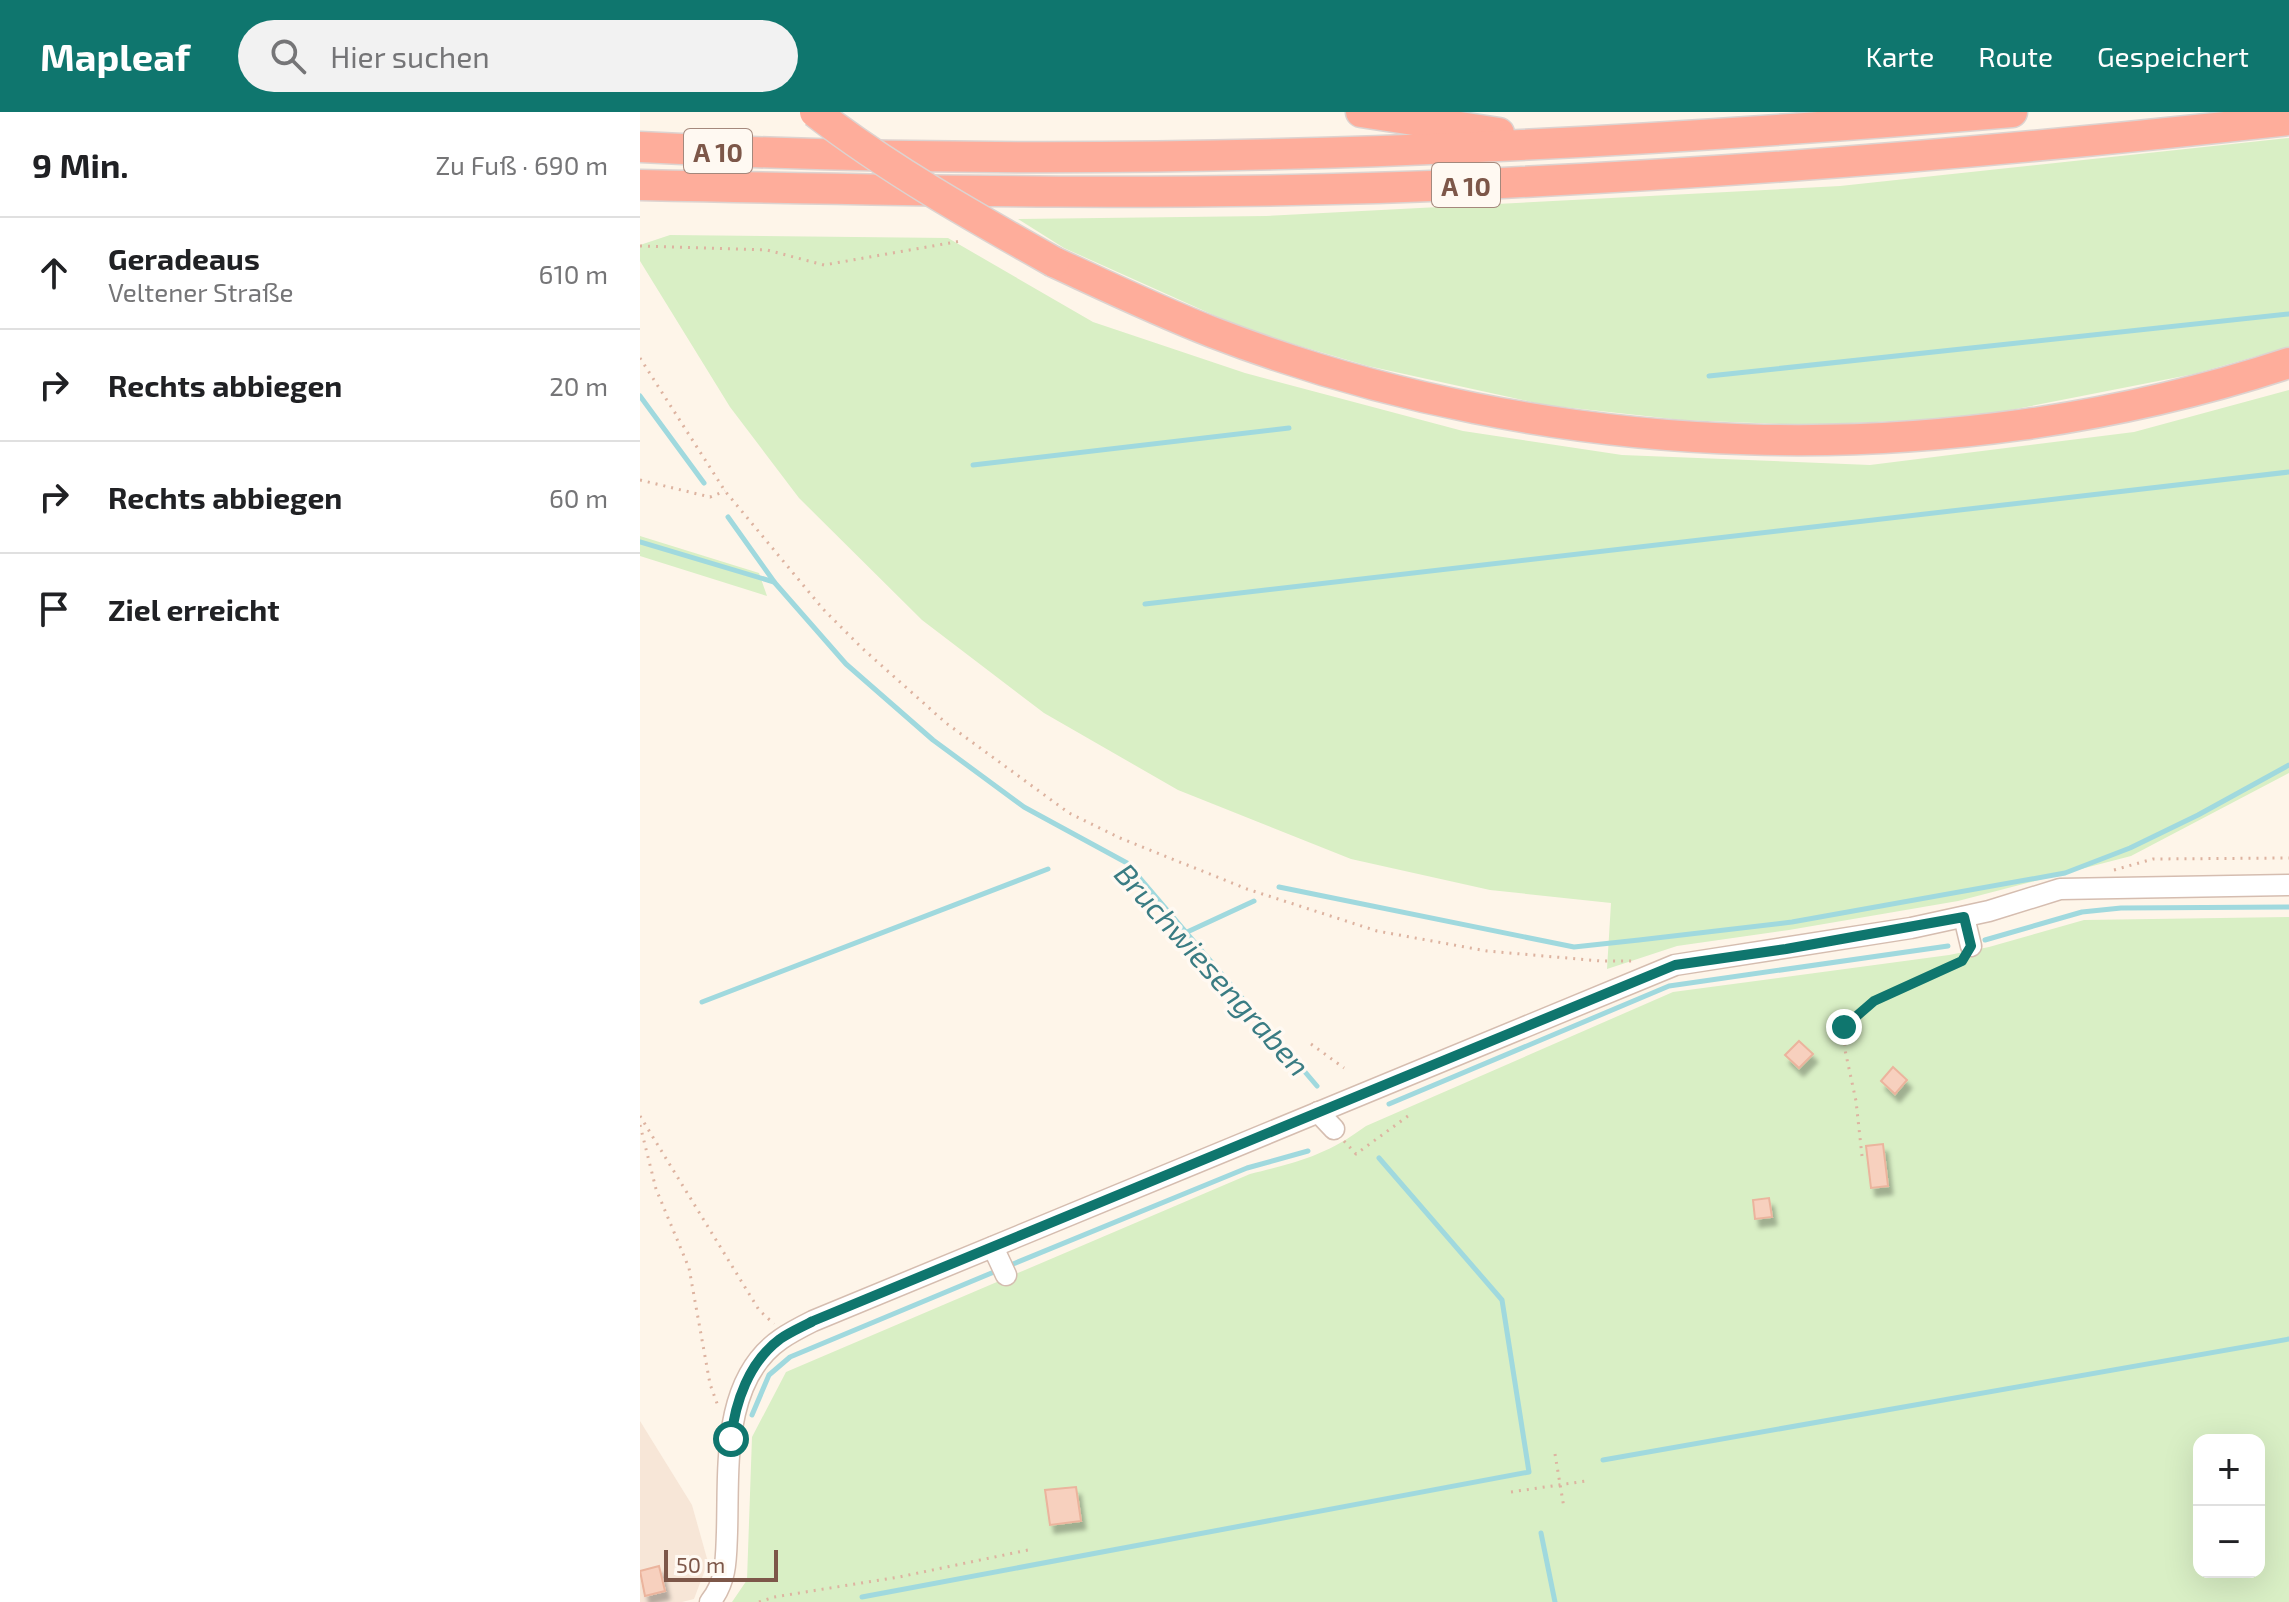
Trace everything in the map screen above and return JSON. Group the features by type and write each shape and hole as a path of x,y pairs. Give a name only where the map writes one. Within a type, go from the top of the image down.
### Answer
{"highway":[{"path":"815,112 847,137 986,224 1054,262 1136,301 1213,333 1356,379 1419,396 1540,420 1655,433 1815,440 1916,436 2096,412 2167,397 2289,363"},
{"path":"1361,112 1568,143"},
{"name":"A 10","path":"640,147 840,156 1291,154 1568,143 2012,112"},
{"name":"A 10","path":"640,185 1107,192 1476,185 1861,161 2116,139 2289,120"}],"street":[{"path":"711,1602 726,1569 731,1439 734,1415 746,1381 759,1361 779,1340 813,1321 993,1247 1287,1115 1318,1112 1350,1081 1648,968 1786,949 1964,917 2060,889 2123,877 2289,885"},
{"path":"1964,917 1971,946"},
{"path":"1318,1112 1334,1129"},
{"path":"993,1247 1006,1275"}],"path":[{"path":"640,246 767,250 824,265 961,241"},
{"path":"640,358 725,491 823,609 946,723 1069,813 1120,838 1247,889 1377,931 1487,951 1648,968"},
{"path":"640,480 710,497 725,491"},
{"path":"1862,1156 1844,1027 1874,1001 1962,961 1971,946"},
{"path":"1311,1044 1350,1081"},
{"path":"640,1116 759,1310 773,1322"},
{"path":"1334,1129 1356,1154 1408,1116"},
{"path":"640,1125 656,1189 689,1268 710,1384 731,1439"},
{"path":"1555,1454 1564,1508"},
{"path":"1511,1492 1586,1481"},
{"path":"759,1602 1028,1550"}],"shaded area":[{"path":"640,1421 692,1505 708,1562 694,1599 640,1602"}],"green space":[{"path":"2289,138 2289,347 2194,374 1970,418 1804,425 1682,420 1545,405 1368,366 1249,331 1064,248 1018,219 1266,216 1840,186"},
{"path":"670,235 948,238 1093,322 1245,373 1463,431 1622,455 1870,465 2134,432 2289,390 2289,773 2131,856 1958,901 1677,946 1607,969 1611,903 1490,890 1351,859 1178,790 1044,713 922,620 799,498 730,407 640,261 640,245"},
{"path":"640,536 759,573 767,596 640,556"},
{"path":"2289,917 2289,1602 732,1602 747,1580 752,1437 786,1372 1250,1174 1324,1151 1366,1126 1673,992 1989,947 2084,920"}],"building":[{"path":"1799,1041 1813,1054 1799,1068 1785,1055"},
{"path":"1893,1067 1907,1080 1895,1094 1881,1081"},
{"path":"1883,1144 1888,1186 1871,1188 1866,1146"},
{"path":"1769,1198 1772,1217 1755,1219 1753,1200"},
{"path":"1076,1487 1081,1521 1050,1525 1045,1490"},
{"path":"659,1566 665,1591 645,1596 640,1571"}],"waterway":[{"path":"1709,376 2289,314"},
{"path":"640,396 704,483"},
{"path":"973,465 1289,428"},
{"path":"1145,604 2289,472"},
{"name":"Bruchwiesengraben","path":"728,517 775,583 846,664 933,740 1024,807 1127,863 1317,1086"},
{"name":"Bruchwiesengraben","path":"640,542 774,582"},
{"path":"1279,887 1574,947 1792,922 2065,873 2130,848 2289,765"},
{"path":"702,1002 1048,869"},
{"path":"1185,933 1254,901"},
{"path":"1985,940 2082,912 2121,908 2289,907"},
{"path":"1389,1104 1669,986 1948,946"},
{"path":"1013,1264 1247,1168 1308,1151"},
{"path":"862,1597 1529,1472 1502,1300 1379,1158"},
{"path":"752,1415 769,1375 790,1357 994,1272"},
{"path":"1603,1460 2289,1339"},
{"name":"Bruchwiesengraben","path":"1541,1533 1555,1602"}],"route":[{"path":"731,1439 734,1415 746,1381 759,1361 779,1340 813,1321 1675,965 1786,949 1964,917 1971,946 1962,961 1874,1001 1844,1027"}]}
